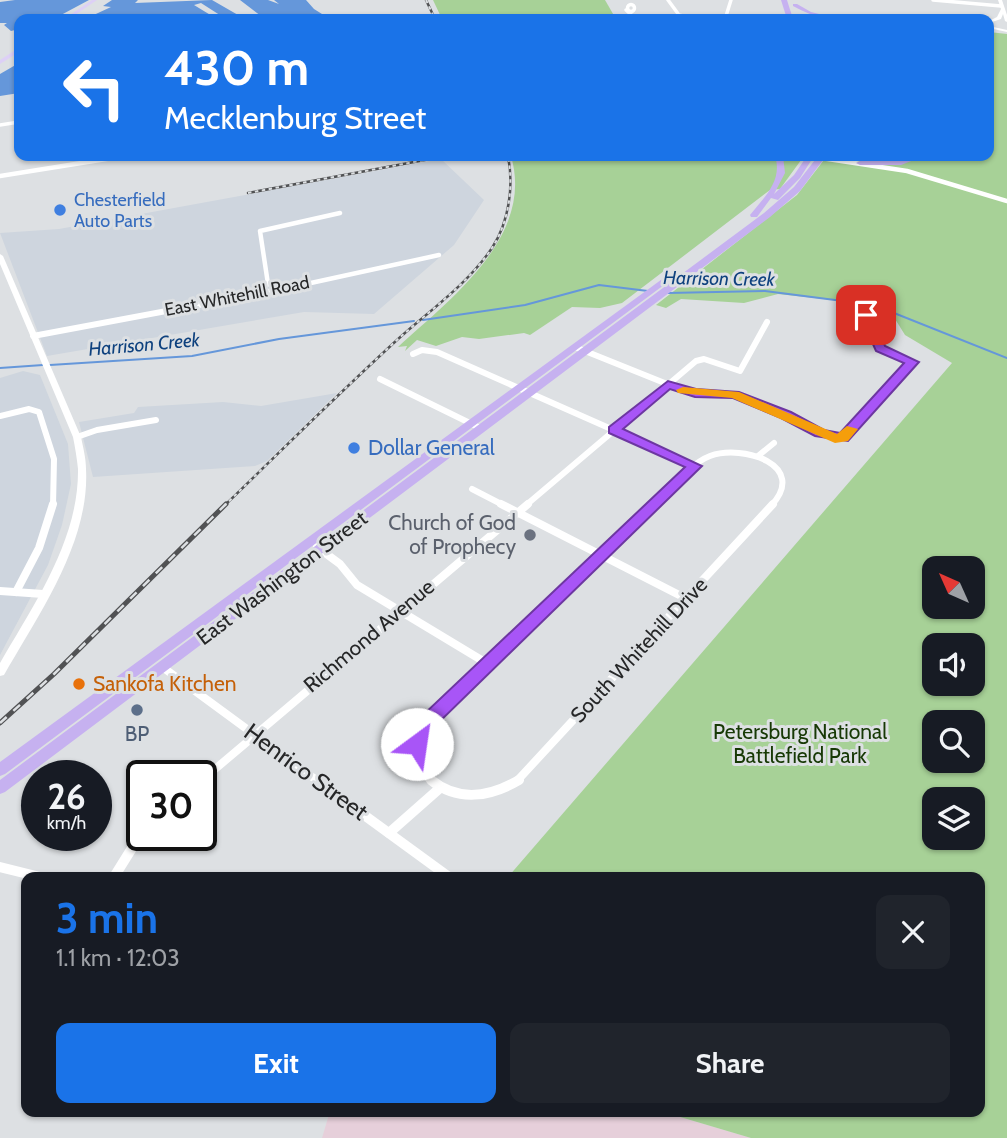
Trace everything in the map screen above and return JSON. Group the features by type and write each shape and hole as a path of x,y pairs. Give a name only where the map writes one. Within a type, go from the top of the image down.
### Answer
{"highway":[{"path":"794,2 814,14"},
{"path":"754,215 779,181 783,169 781,161"},
{"name":"East Washington Street","path":"580,349 754,215 787,187 805,161"},
{"name":"East Washington Street","path":"0,788 158,663 580,349 783,202 808,177 819,161"},
{"path":"860,162 903,161"},
{"name":"East Washington Street","path":"0,770 158,663"}],"main road":[{"path":"74,14 95,0"},
{"path":"83,14 104,0"},
{"path":"1001,5 1007,14"},
{"path":"1001,5 1007,23"},
{"path":"994,22 999,19 1001,5"},
{"path":"0,256 77,437 83,469 76,519 43,594 0,672"}],"street":[{"path":"668,0 680,14"},
{"path":"933,0 1001,5"},
{"path":"626,10 630,14"},
{"path":"0,176 94,161"},
{"path":"851,161 915,173 1007,201"},
{"path":"257,292 268,281 260,231 340,213"},
{"name":"East Whitehill Road","path":"33,336 439,255"},
{"path":"580,349 668,385 695,393 735,394 835,439 843,438 912,362 880,348 866,315"},
{"name":"Richmond Avenue","path":"217,767 700,359 740,371 767,321"},
{"path":"412,354 422,350 437,352 695,466"},
{"path":"380,379 477,426"},
{"path":"0,416 29,409 39,412 55,455 58,473 42,546 16,592"},
{"path":"77,437 97,430 156,420"},
{"path":"388,833 440,788 428,779 418,763 420,735 429,720 695,466 707,457 721,453 738,452 758,456 774,443"},
{"name":"South Whitehill Drive","path":"440,788 461,796 484,796 514,784 687,599 783,490 784,481 778,469 758,456"},
{"path":"472,489 687,599"},
{"path":"315,547 340,564 357,585 488,664"},
{"path":"0,591 43,594"},
{"name":"Henrico Street","path":"158,663 442,872"},
{"path":"117,872 130,851"},
{"path":"0,867 21,872"}],"shaded area":[{"path":"430,161 443,161 484,200 454,245 374,314 304,312 47,356 0,233 59,229"},
{"path":"23,371 40,375 68,444 71,484 62,525 48,565 0,655 0,378"},
{"path":"337,393 267,461 255,466 93,477 79,422 134,413 138,407 223,402 261,406"},
{"path":"328,1117 680,1117 751,1138 322,1138"}],"green space":[{"path":"433,0 605,0 613,14 440,14"},
{"name":"Petersburg National Battlefield Park","path":"994,33 1007,34 1007,1138 751,1138 680,1117 985,1117 985,872 512,872 952,363 905,335 887,306 778,294 744,303 681,299 666,308 656,305 797,195 823,161 994,161"},
{"path":"512,161 800,161 780,189 770,190 622,303 600,308 572,307 530,335 524,333 479,339 462,337 436,346 417,340 405,351 407,346 398,347 441,309 483,264 499,240 511,213 515,186"}],"water":[{"path":"89,0 63,14 14,14 14,30 11,31 4,25 7,23 0,23 0,2"},
{"path":"112,0 138,0 135,3 212,0 236,14 218,14 201,3 194,5 209,14 96,14 111,7 103,6"},
{"path":"240,0 268,0 279,4 274,0 306,0 322,14 258,14"},
{"path":"14,66 14,94 0,96 0,74"}],"waterway":[{"name":"Harrison Creek","path":"423,320 525,305 599,285 648,291"},
{"name":"Harrison Creek","path":"668,293 765,291 874,305 1007,358"},
{"name":"Harrison Creek","path":"50,365 192,356 279,339 414,321"},
{"name":"Harrison Creek","path":"0,368 43,365"}],"railway":[{"path":"426,0 433,14"},
{"path":"248,193 419,161"},
{"path":"224,506 375,360 459,286 482,261 503,227 509,204 509,161"},
{"path":"0,723 54,674 226,504"}],"slow traffic":[{"path":"683,390 702,394 735,394 835,439 843,438 851,429"}],"place":[{"name":"Chesterfield Auto Parts","path":"60,210"},
{"name":"Dollar General","path":"354,448"},
{"name":"Church of God of Prophecy","path":"530,535"},
{"name":"Sankofa Kitchen","path":"79,684"},
{"name":"BP","path":"137,710"}],"route":[{"path":"417,744 429,720 695,466 614,430 668,385 687,392 735,394 786,415 809,429 841,439 912,362 878,346 866,315"}]}
